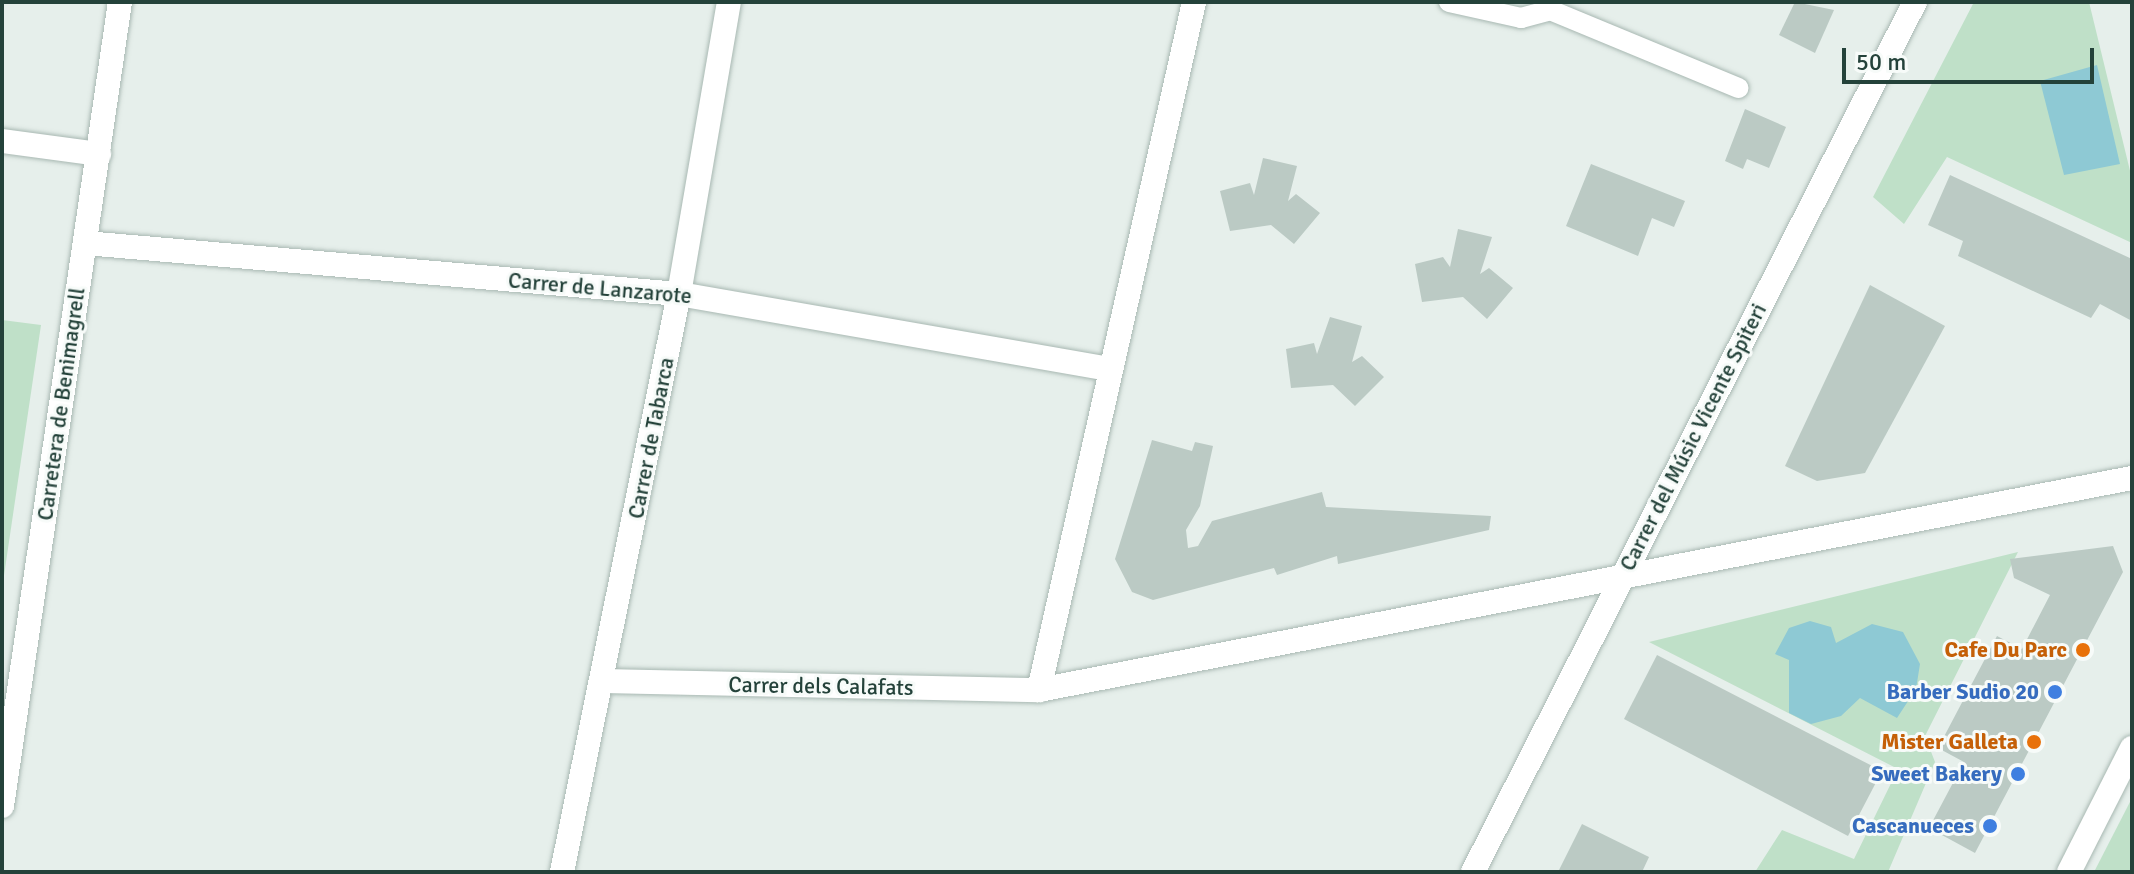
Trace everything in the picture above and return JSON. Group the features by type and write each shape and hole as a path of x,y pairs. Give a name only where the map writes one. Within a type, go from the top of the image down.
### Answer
{"street":[{"name":"Carretera de Benimagrell","path":"2,806 120,2"},
{"name":"Carrer de Tabarca","path":"562,872 679,294 729,2"},
{"path":"1039,690 1194,2"},
{"name":"Carrer del Músic Vicente Spiteri","path":"1473,872 1915,2"},
{"path":"2,141 99,154"},
{"name":"Carrer de Lanzarote","path":"85,243 679,294 1110,369"},
{"name":"Carrer dels Calafats","path":"603,681 1039,690 1619,582 2132,478"},
{"path":"2069,872 2132,748"}],"lane":[{"path":"1449,2 1521,18 1550,10 1738,88"}],"green space":[{"path":"1974,2 2089,2 2132,179 2132,243 1947,157 1904,224 1873,197"},
{"path":"2,320 41,325 2,589"},
{"path":"2018,552 1925,736 1935,762 1888,872 1755,872 1782,830 1854,859 1898,769 1649,642"},
{"path":"2132,798 2132,872 2094,872"}],"water":[{"path":"2097,65 2120,164 2064,175 2040,81"},
{"path":"1810,621 1831,627 1836,643 1872,624 1903,632 1920,664 1916,689 1897,718 1860,698 1841,716 1811,724 1789,713 1789,660 1775,654 1789,628"}],"building":[{"path":"1795,2 1834,10 1815,53 1779,35"},
{"path":"1745,109 1786,127 1769,168 1747,159 1743,169 1725,161"},
{"path":"1263,158 1297,166 1288,201 1296,194 1320,213 1294,244 1271,225 1230,231 1220,191 1250,183 1254,195"},
{"path":"1591,164 1685,201 1674,227 1652,218 1638,256 1566,226"},
{"path":"1950,175 2132,259 2132,321 2100,304 2091,318 1958,256 1963,241 1928,225"},
{"path":"1458,229 1492,237 1480,274 1489,268 1513,288 1487,319 1463,297 1422,302 1415,264 1443,257 1450,267"},
{"path":"1870,285 1945,326 1865,473 1817,481 1785,466"},
{"path":"1330,317 1362,326 1352,362 1362,356 1384,377 1355,406 1333,385 1291,388 1286,349 1314,343 1317,354"},
{"path":"1152,440 1192,451 1195,442 1213,446 1200,506 1186,530 1188,548 1198,546 1212,521 1322,492 1326,507 1491,516 1489,530 1338,564 1337,556 1277,575 1274,568 1153,600 1132,592 1115,559"},
{"path":"2113,546 2123,572 1975,853 1929,828 1964,762 1938,748 1997,636 2022,649 2050,595 2014,578 2010,559"},
{"path":"1657,655 1882,771 1848,836 1624,719"},
{"path":"1582,824 1649,857 1642,872 1558,872"}],"place":[{"name":"Cafe Du Parc","path":"2083,650"},
{"name":"Barber Sudio 20","path":"2055,692"},
{"name":"Mister Galleta","path":"2034,742"},
{"name":"Sweet Bakery","path":"2018,774"},
{"name":"Cascanueces","path":"1990,826"}]}
